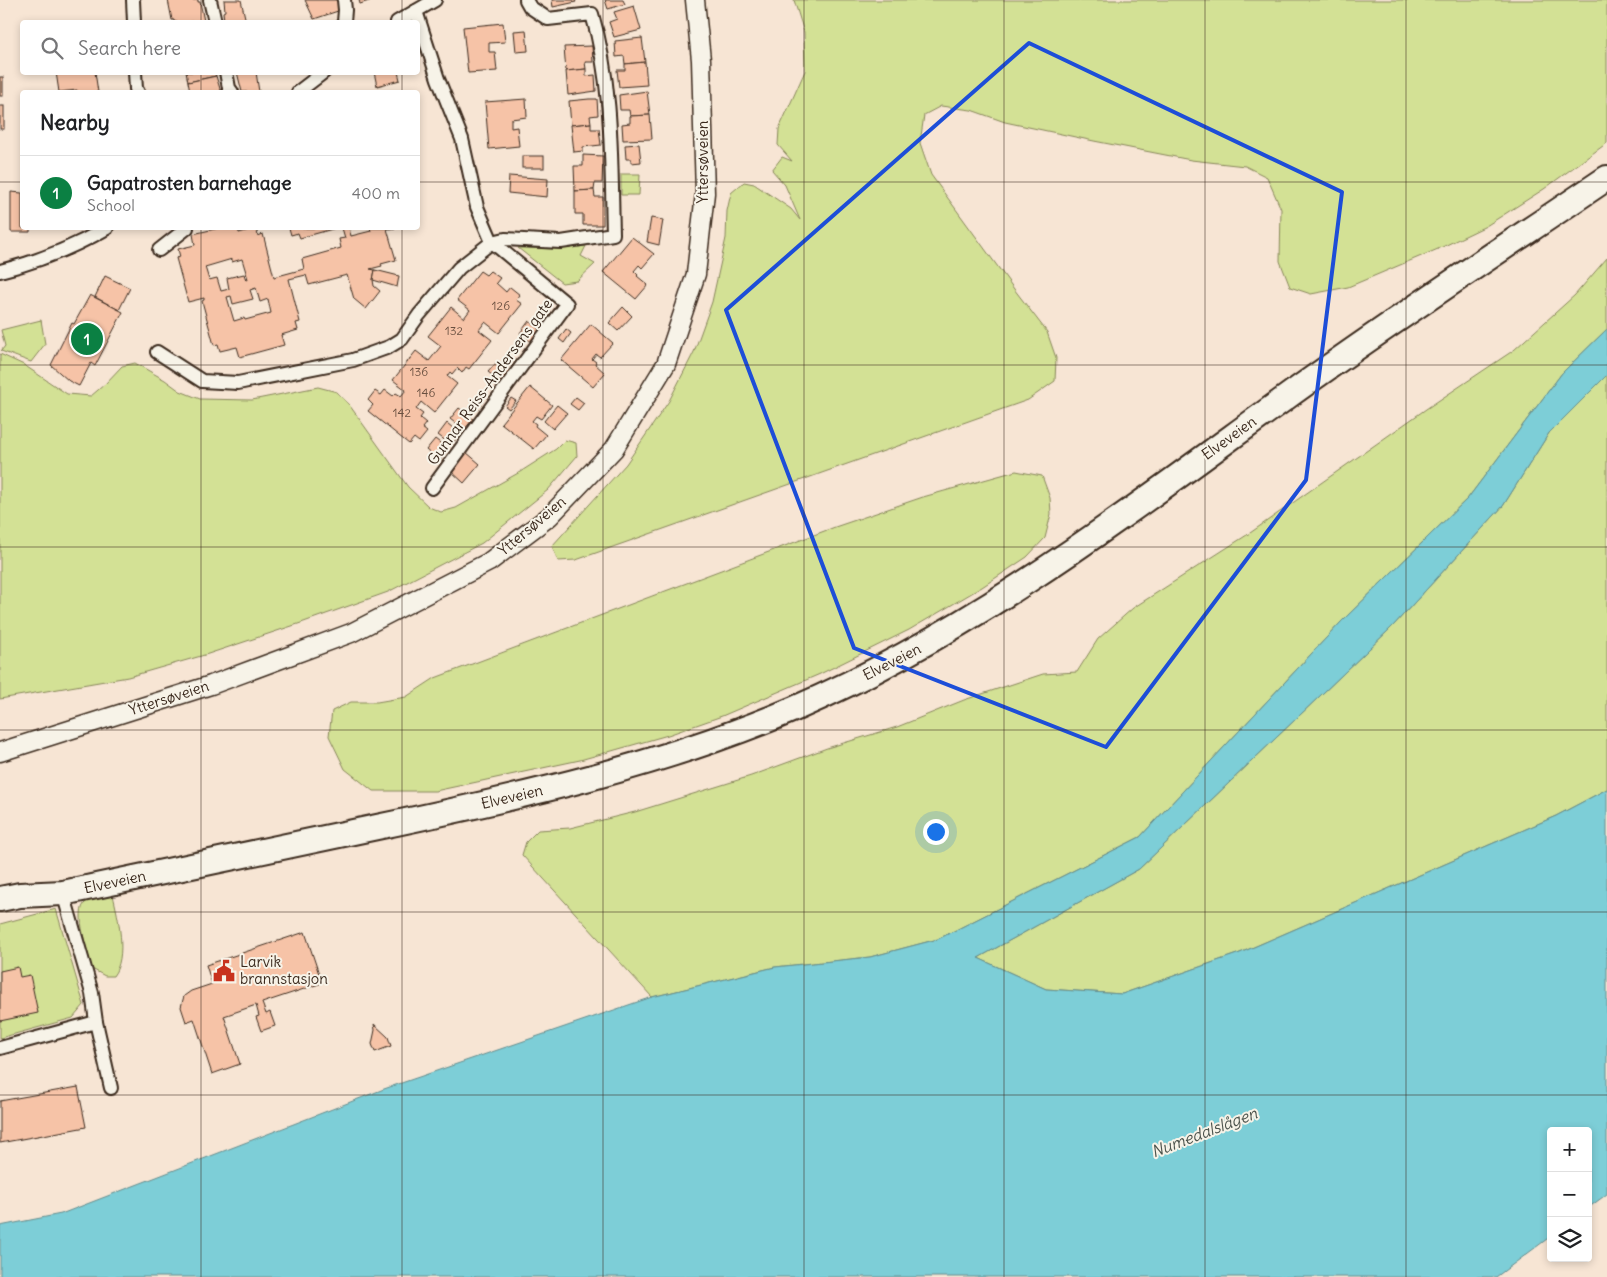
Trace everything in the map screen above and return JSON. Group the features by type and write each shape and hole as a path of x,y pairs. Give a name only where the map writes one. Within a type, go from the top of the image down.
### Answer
{"highway":[{"name":"Elveveien","path":"0,899 20,895 63,892 464,809 592,778 662,759 804,704 861,678 935,639 1008,594 1319,374 1607,178"},
{"name":"Elveveien","path":"0,916 23,910 63,892"}],"main road":[{"name":"Yttersøveien","path":"0,752 211,685 351,633 489,562 550,516 614,449 666,364 696,274 705,193 701,60 695,0"}],"street":[{"path":"133,0 134,20"},
{"path":"210,0 215,20"},
{"path":"344,0 344,20"},
{"path":"400,20 435,0"},
{"path":"157,352 202,381 238,383 353,360 389,347 402,339 459,268 492,242 505,239 562,242 612,234 609,110 600,39 592,14 548,19 530,6 526,0"},
{"name":"Gunnar Reiss-Andersens gate","path":"416,11 419,20"},
{"name":"Gunnar Reiss-Andersens gate","path":"420,23 438,79 462,139 477,207 492,242 567,304 432,488"},
{"path":"135,75 137,90"},
{"path":"227,75 230,90"},
{"path":"301,90 320,75"},
{"path":"0,272 75,244 103,230"},
{"path":"159,250 184,230"},
{"name":"Elveveien","path":"63,892 92,993 96,1022 111,1088"},
{"path":"0,1048 96,1022"}],"highlighted area":[{"path":"1029,43 1342,192 1306,480 1106,747 854,648 726,310"}],"green space":[{"path":"794,0 1607,0 1607,143 1544,189 1486,226 1438,249 1348,287 1311,294 1290,287 1280,261 1281,209 1267,177 1245,166 1191,160 1094,141 1005,122 971,110 941,106 924,115 920,143 931,175 1047,332 1056,358 1055,381 1028,400 576,560 558,561 552,546 626,464 669,401 694,352 712,302 726,238 727,211 731,193 744,182 754,184 791,209 800,220 785,185 772,170 782,157 792,161 778,145 779,129 805,71 804,32"},
{"path":"621,174 640,174 639,195 621,195"},
{"path":"586,246 581,256 595,264 577,281 562,283 518,248 560,249"},
{"path":"1607,258 1607,329 1562,373 1468,498 1342,621 1140,837 938,939 870,957 775,967 652,997 522,855 526,842 538,830 570,828 635,812 751,776 827,748 897,727 964,700 1043,674 1077,672 1098,639 1133,608 1250,533 1426,409 1514,350 1575,295"},
{"path":"41,320 45,344 31,362 1,351 5,346 1,330"},
{"path":"0,354 24,365 67,394 91,396 122,366 135,363 180,391 200,399 252,400 318,387 337,392 350,406 408,487 429,507 441,512 456,508 520,472 556,449 565,440 576,443 577,456 548,490 482,543 388,592 208,654 128,677 0,699"},
{"path":"1607,375 1607,789 1556,816 1240,953 1122,994 1046,989 978,958 1139,869 1392,627 1503,506 1549,433"},
{"path":"1016,471 1042,476 1050,498 1051,514 1045,538 1027,557 982,587 909,630 820,674 722,716 668,735 580,760 435,791 373,791 345,769 329,736 332,711 351,702 377,702 406,697 435,678 835,527 923,497"},
{"path":"113,895 121,948 118,968 113,976 105,976 92,969 83,934 81,914 82,907 89,900"},
{"path":"56,909 84,1005 73,1018 0,1038 0,924"}],"water":[{"name":"Numedalslågen","path":"1607,329 1607,375 1549,433 1503,506 1392,627 1139,869 978,958 1046,989 1122,994 1240,953 1556,816 1607,789 1607,1194 1592,1205 1592,1127 1547,1127 1547,1239 1496,1277 0,1277 0,1226 61,1214 384,1089 652,997 775,967 870,957 938,939 1140,837 1342,621 1468,498 1562,373"}],"building":[{"path":"168,0 198,0 200,2 204,20 172,20"},
{"path":"224,0 241,0 246,20 224,20 223,12 225,11"},
{"path":"305,0 338,0 341,10 314,19"},
{"path":"359,0 372,0 360,4"},
{"path":"552,0 575,0 576,2 553,7"},
{"path":"605,0 623,0 625,4 608,9"},
{"path":"634,6 641,30 614,37 609,22 617,19 614,12"},
{"path":"503,23 505,42 489,43 489,52 495,52 497,71 468,73 463,27"},
{"path":"526,30 528,51 516,52 514,31"},
{"path":"642,38 645,62 625,64 624,56 616,57 615,41"},
{"path":"592,46 593,62 585,62 586,69 566,71 564,47"},
{"path":"645,62 647,85 619,87 617,70 625,70 625,64"},
{"path":"586,69 586,76 595,75 596,91 568,95 566,71"},
{"path":"56,75 95,75 98,90 59,90"},
{"path":"187,75 216,76 188,82"},
{"path":"238,75 256,75 259,90 242,90"},
{"path":"375,75 399,75 400,80 377,86"},
{"path":"216,76 220,90 190,90 188,82"},
{"path":"0,77 3,77 3,96 0,96"},
{"path":"647,91 650,115 630,116 629,110 620,110 619,95"},
{"path":"526,99 527,117 511,119 511,128 517,127 519,146 489,149 485,102"},
{"path":"597,99 598,115 590,116 591,123 571,125 569,101"},
{"path":"0,106 4,106 4,129 0,129"},
{"path":"650,115 652,139 623,140 622,124 630,123 630,116"},
{"path":"591,123 591,129 599,129 601,145 583,147 583,151 574,152 571,125"},
{"path":"639,144 641,162 631,163 631,159 626,159 625,145"},
{"path":"583,155 603,156 602,183 595,183 594,190 575,191 574,166 583,166"},
{"path":"522,156 544,156 544,168 522,168"},
{"path":"509,176 548,179 547,197 508,193"},
{"path":"594,190 595,197 603,197 603,225 583,225 583,214 575,214 575,191"},
{"path":"11,192 20,193 20,230 30,230 30,232 11,232"},
{"path":"651,218 663,220 659,245 647,242"},
{"path":"210,230 238,230 239,233 256,230 258,236 263,234 274,277 304,269 302,259 341,248 339,239 345,238 343,230 350,230 351,236 371,230 387,230 396,260 370,269 375,270 374,286 380,291 366,309 354,299 347,275 309,285 306,275 289,279 300,322 296,323 298,330 281,335 284,345 240,357 237,347 220,351 218,344 214,345 202,301 204,298 188,302 176,258 180,257 178,249 195,245 193,234","holes":["232,259 232,262 242,259 248,279 246,280 244,274 227,278 229,289 221,291 217,278 209,280 205,267","256,288 260,302 268,299 271,313 234,321 227,297 231,296 233,304 253,299 250,290"]},
{"path":"290,230 329,230 300,238 298,233 291,235"},
{"path":"632,237 654,254 642,268 639,265 634,271 648,285 636,299 603,272"},
{"path":"375,270 399,276 397,287 373,280"},
{"path":"480,271 486,275 490,271 500,278 496,283 506,292 510,287 520,295 516,300 522,304 499,333 485,322 479,330 492,340 469,369 466,367 462,373 457,368 452,374 450,372 447,376 457,384 434,413 421,402 416,409 423,414 420,418 426,423 422,428 427,432 419,442 414,438 409,444 368,411 373,405 368,400 375,391 381,395 385,390 393,396 396,393 401,396 406,390 393,380 416,351 429,361 441,346 428,336 451,307 464,318 470,310 457,300"},
{"path":"105,276 130,288 119,310 95,297"},
{"path":"90,295 123,312 95,366 91,363 79,386 69,381 51,365 72,323 74,324"},
{"path":"623,307 632,316 618,331 609,323"},
{"path":"529,321 543,332 533,344 520,333"},
{"path":"591,324 613,343 600,357 596,354 592,359 605,373 593,387 561,360"},
{"path":"566,329 571,333 564,343 559,339"},
{"path":"498,361 511,372 502,383 488,372"},
{"path":"530,387 552,405 541,419 536,416 532,421 546,435 534,449 501,423"},
{"path":"576,397 584,403 578,410 570,404"},
{"path":"511,398 516,401 509,409 505,406"},
{"path":"557,405 567,413 553,429 544,421"},
{"path":"459,408 473,419 464,430 450,419"},
{"path":"447,423 460,434 451,445 438,435"},
{"path":"435,439 448,449 439,461 426,450"},
{"path":"466,452 480,464 464,483 451,471"},
{"path":"305,932 322,983 262,1003 266,1014 270,1012 275,1026 261,1031 256,1017 259,1016 256,1005 224,1016 240,1064 212,1074 194,1019 186,1022 181,1007 184,996 191,991 212,984 206,965"},
{"path":"18,967 20,977 30,975 38,1013 0,1021 0,971"},
{"path":"374,1024 388,1037 391,1046 375,1052 372,1044 375,1030"},
{"path":"78,1087 86,1127 0,1143 0,1101"}],"place":[{"name":"Gapatrosten barnehage","path":"87,339"},
{"name":"Larvik brannstasjon","path":"224,971"}]}
